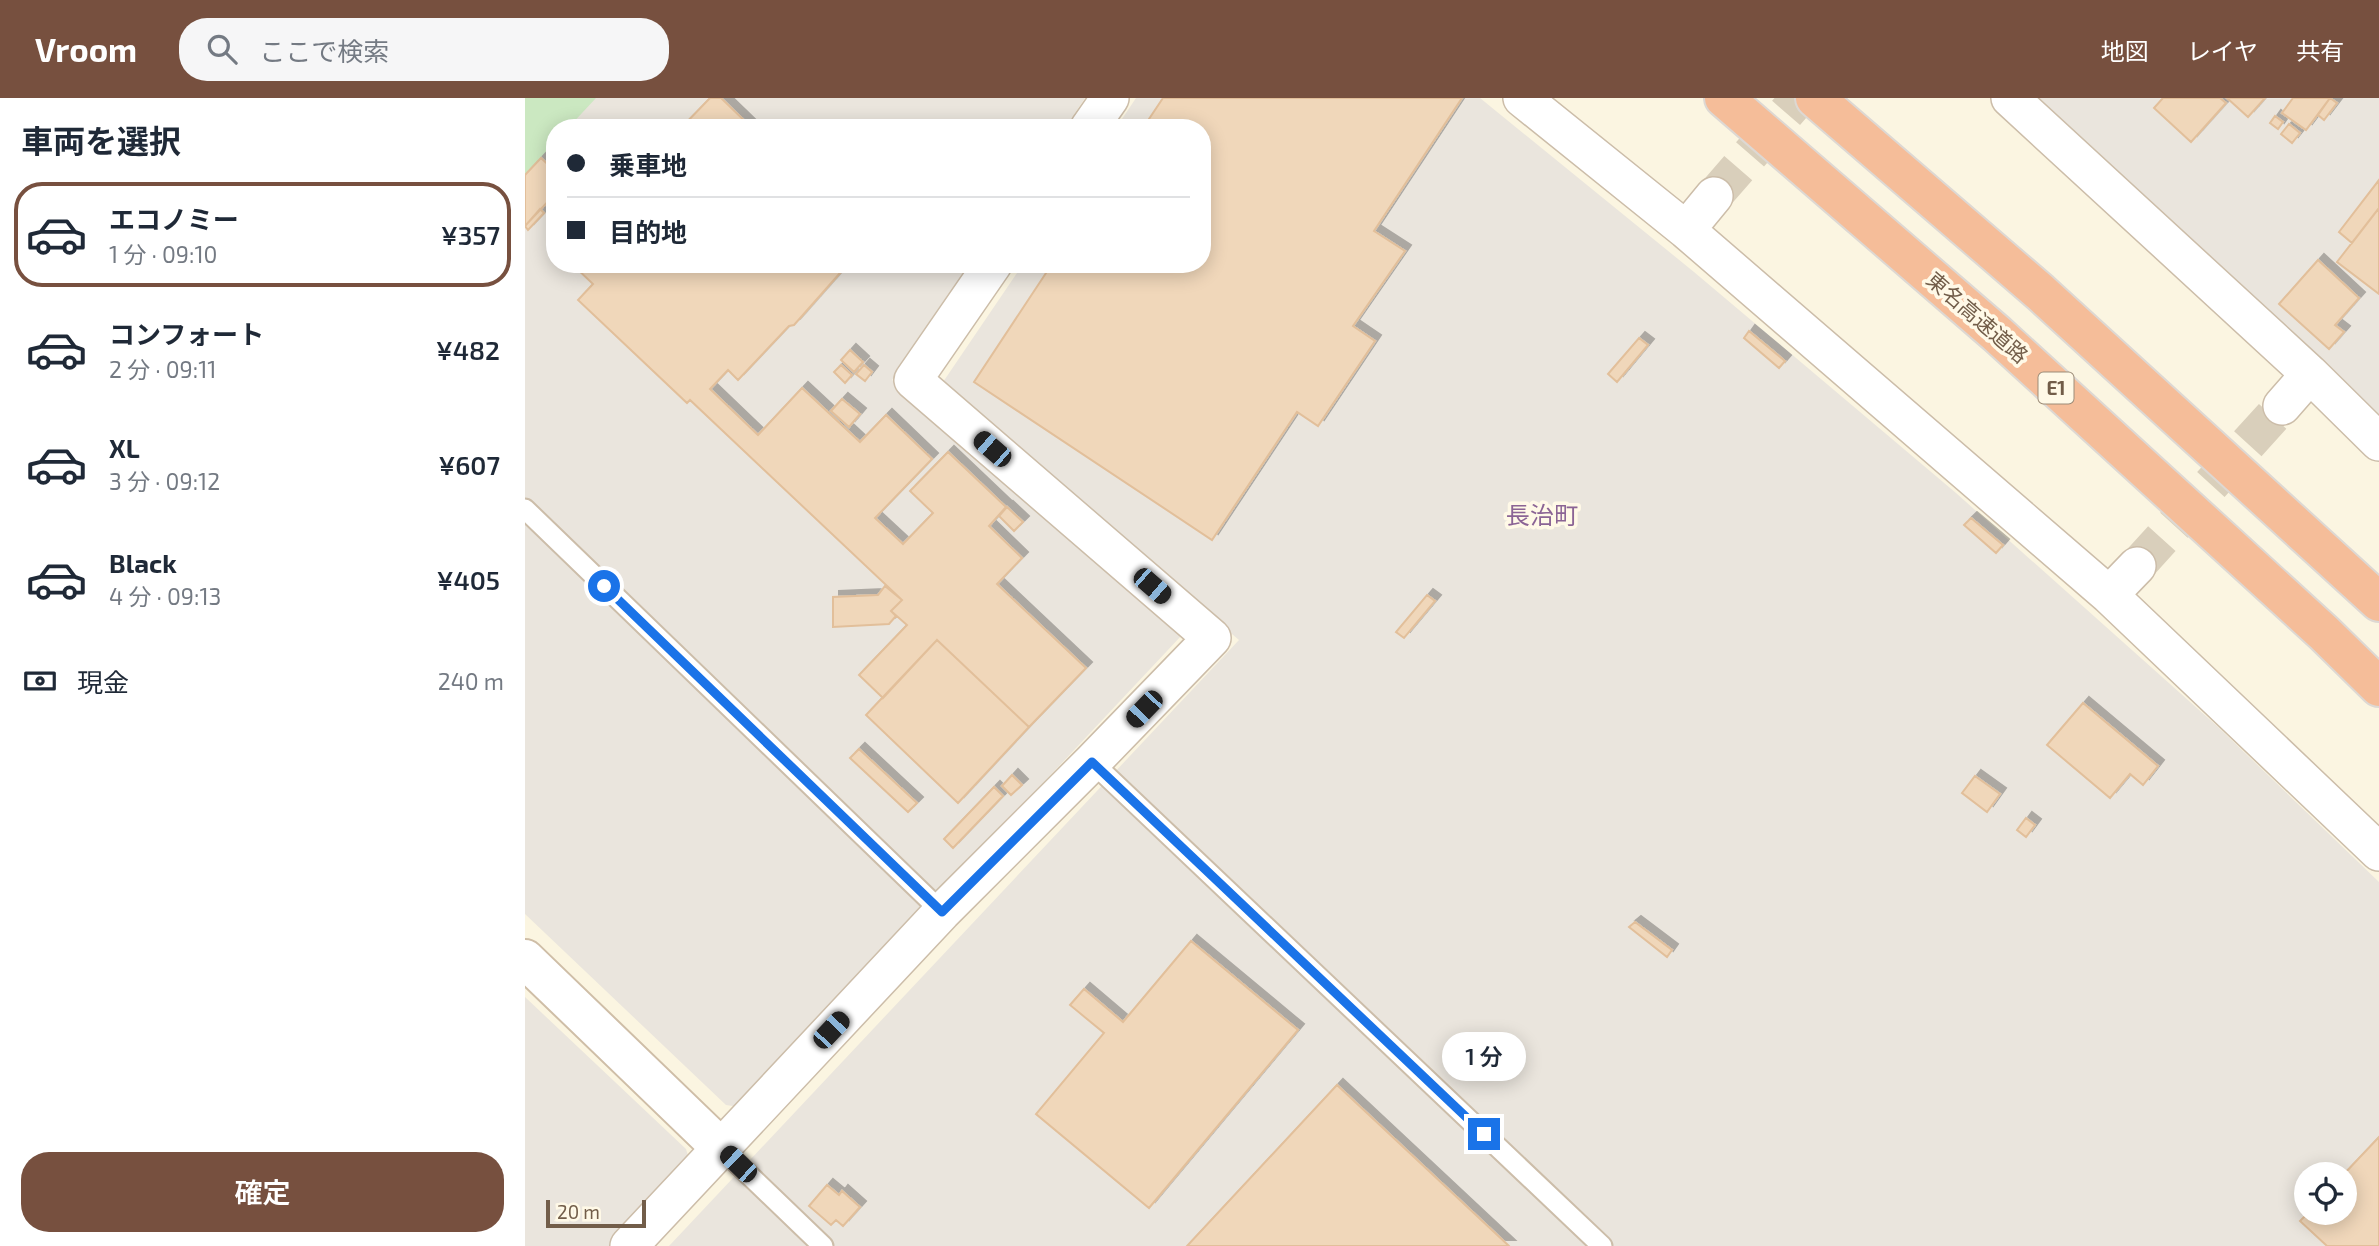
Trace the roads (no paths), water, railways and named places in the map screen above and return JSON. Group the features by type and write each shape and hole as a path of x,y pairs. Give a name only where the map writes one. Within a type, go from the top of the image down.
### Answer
{"highway":[{"name":"東名高速道路","path":"1724,98 1997,334 2325,633 2379,687"},
{"path":"1815,98 2040,292 2379,602"}],"street":[{"path":"1095,119 1110,98"},
{"path":"1522,98 1686,230 2109,595 2379,852"},
{"path":"2010,98 2310,374 2379,442"},
{"path":"1686,230 1714,196"},
{"path":"629,1246 942,912 1212,638 913,380 987,273"},
{"path":"2282,406 2310,374"},
{"path":"2109,595 2137,565"},
{"path":"525,959 721,1148"}],"lane":[{"path":"525,509 942,912"},
{"path":"1092,762 1602,1246"},
{"path":"721,1148 823,1246"}],"tunnel":[{"path":"1714,196 1799,98"},
{"path":"2137,566 2282,406"}],"district":[{"name":"長治町","path":"1542,516"}]}
